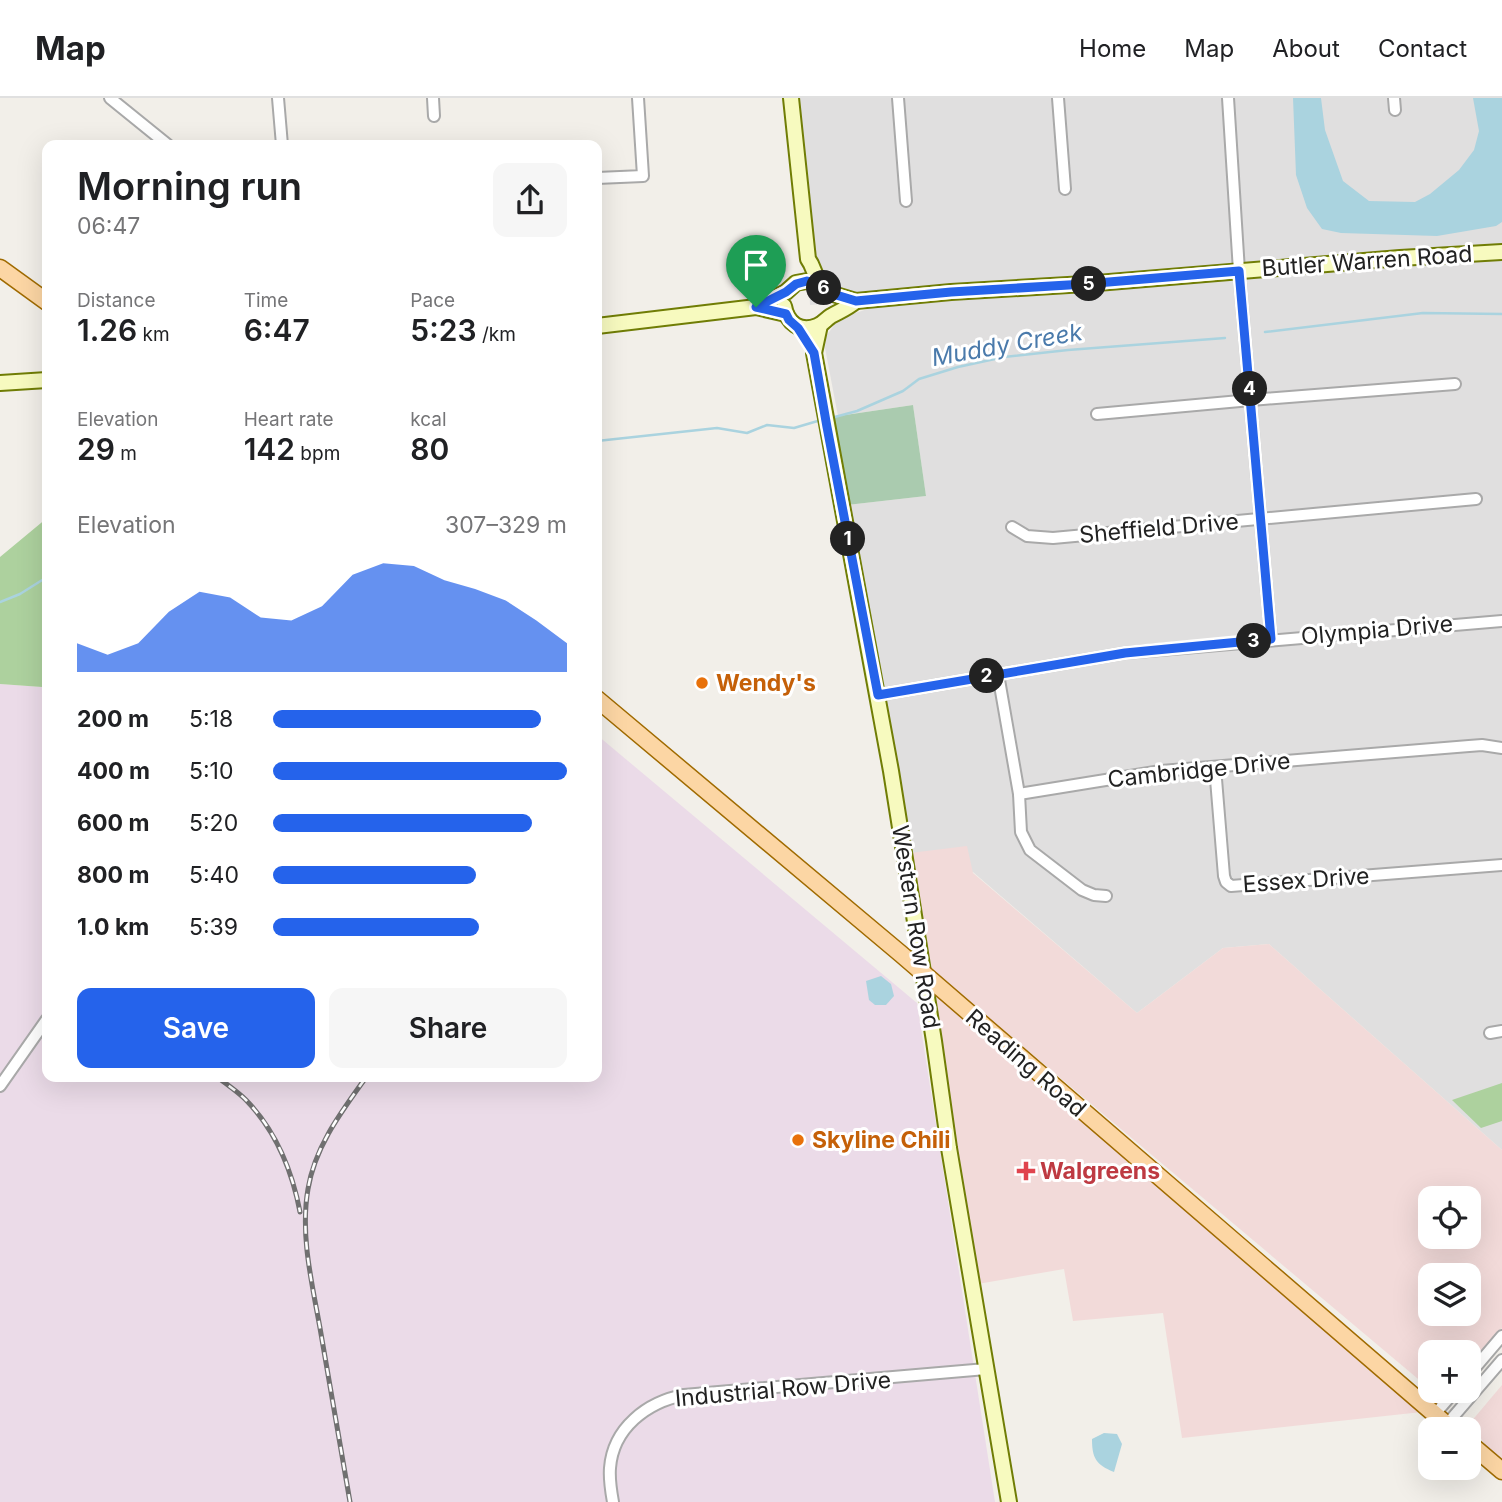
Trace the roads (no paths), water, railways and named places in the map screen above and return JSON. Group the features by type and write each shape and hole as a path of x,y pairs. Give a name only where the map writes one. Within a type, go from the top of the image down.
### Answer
{"main road":[{"path":"0,268 42,298"},
{"name":"Reading Road","path":"602,703 924,975 1438,1417"},
{"path":"1481,1453 1502,1471"}],"street":[{"path":"110,98 162,140"},
{"path":"278,98 282,140"},
{"path":"433,98 434,116"},
{"path":"602,178 643,176 638,98"},
{"path":"791,98 808,259 830,302 824,321"},
{"path":"898,98 906,201"},
{"path":"1058,98 1065,189"},
{"path":"1228,98 1239,271 1271,639"},
{"path":"1394,98 1395,110"},
{"name":"Butler Warren Road","path":"756,307 807,281 856,301 1447,254 1502,252"},
{"path":"798,328 789,320 784,304 808,259"},
{"name":"Butler Warren Road","path":"798,328 809,328 856,301"},
{"name":"Butler Warren Road","path":"602,325 756,307 786,314"},
{"name":"Western Row Road","path":"814,353 824,321"},
{"name":"Western Row Road","path":"798,328 814,353 878,695 949,1148 1009,1502"},
{"path":"0,383 42,380"},
{"path":"1097,414 1455,384"},
{"name":"Sheffield Drive","path":"1012,527 1027,536 1053,538 1476,499"},
{"name":"Olympia Drive","path":"878,695 1125,653 1502,621"},
{"path":"998,674 1019,794 1021,832 1030,850 1082,890 1107,897"},
{"name":"Cambridge Drive","path":"1019,794 1114,778 1215,767 1482,745 1502,748"},
{"name":"Essex Drive","path":"1215,767 1224,876 1231,886 1502,865"},
{"path":"0,1086 42,1026"},
{"path":"1490,1033 1502,1031"},
{"path":"1481,1361 1502,1336"},
{"path":"1450,1417 1502,1360"},
{"name":"Industrial Row Drive","path":"612,1502 610,1467 614,1448 620,1437 647,1408 671,1398 986,1369"}],"water":[{"path":"1293,98 1321,98 1325,130 1343,181 1369,201 1415,202 1430,194 1459,170 1474,150 1479,131 1473,98 1502,98 1502,222 1496,226 1437,236 1341,233 1322,229 1307,208 1296,175"},
{"path":"881,976 891,984 894,996 886,1005 875,1005 869,1000 866,981"},
{"path":"1104,1433 1117,1434 1122,1444 1114,1472 1096,1460 1093,1451 1092,1439"}],"waterway":[{"name":"Muddy Creek","path":"1265,332 1423,313 1502,314"},
{"name":"Muddy Creek","path":"831,418 857,411 903,391 919,379 1004,357 1225,338"},
{"name":"Muddy Creek","path":"602,440 717,428 747,433 767,425 794,428 821,420"},
{"name":"Muddy Creek","path":"0,602 20,594 42,580"}],"railway":[{"path":"224,1082 257,1112 274,1138 287,1166 300,1212"},
{"path":"350,1502 311,1276 305,1224 308,1189 317,1158 339,1116 363,1082"}],"place":[{"name":"Wendy's","path":"702,683"},
{"name":"Skyline Chili","path":"798,1140"},
{"name":"Walgreens","path":"1026,1171"}]}
